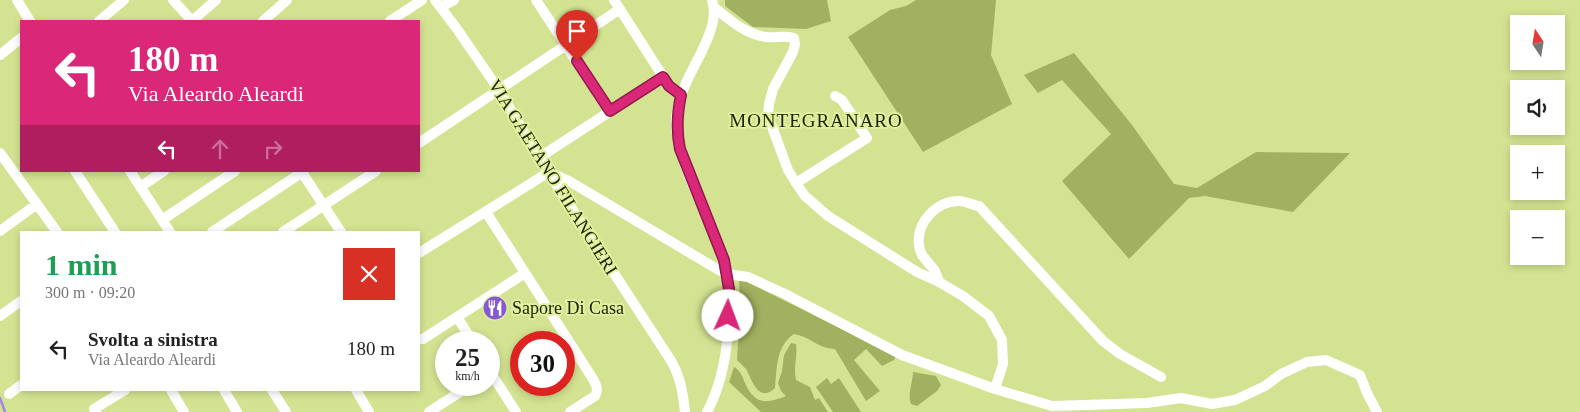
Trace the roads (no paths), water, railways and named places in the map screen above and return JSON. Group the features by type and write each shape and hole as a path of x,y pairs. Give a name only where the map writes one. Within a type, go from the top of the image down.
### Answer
{"street":[{"path":"17,0 29,20"},
{"path":"100,20 124,0"},
{"path":"173,0 191,20"},
{"path":"193,20 216,0"},
{"path":"264,20 287,0"},
{"path":"392,20 422,0"},
{"path":"438,3 454,0"},
{"path":"536,0 610,111"},
{"path":"614,0 669,86 681,95"},
{"name":"VIA GAETANO FILANGIERI","path":"438,3 499,90 549,172 676,369 681,382 685,412"},
{"path":"707,412 719,381 724,358 727,332 727,274 720,248 680,149 676,120 681,95 710,34 713,4"},
{"path":"713,4 741,29 767,37 787,36 794,38 793,52 773,89 768,116 788,170 805,196 828,216 917,272 940,282 963,296 989,316 1002,340 1003,364 995,389"},
{"path":"420,142 620,9"},
{"path":"712,21 735,24"},
{"path":"0,55 20,39"},
{"path":"540,157 663,77"},
{"path":"796,183 867,138 842,100 835,96"},
{"path":"0,153 56,231"},
{"path":"76,172 114,231"},
{"path":"131,172 169,231"},
{"path":"140,187 162,172"},
{"path":"162,220 234,172"},
{"path":"214,231 302,172 340,231"},
{"path":"286,231 375,172"},
{"path":"420,252 549,172 569,181 727,274 748,277 785,294 883,347 995,389 1052,406 1147,402 1181,398 1212,404 1236,400 1264,386 1281,374 1307,362 1326,360 1360,375 1367,393 1378,412"},
{"path":"940,282 934,271 922,257 918,245 919,229 929,214 943,205 960,201 978,206 1103,341 1120,354 1161,376"},
{"path":"0,230 37,204"},
{"path":"486,212 597,387 595,396 570,412"},
{"path":"420,339 423,339 525,273"},
{"path":"0,316 20,302"},
{"path":"457,317 466,331"},
{"path":"9,394 20,387"},
{"path":"500,388 516,412"},
{"path":"96,412 94,409 122,391"},
{"path":"172,391 184,412"},
{"path":"225,391 237,412"},
{"path":"273,391 286,412"},
{"path":"357,391 369,412"},
{"path":"429,412 454,396"}],"waterway":[{"path":"0,398 5,412"}],"place":[{"name":"Sapore Di Casa","path":"495,308"}],"district":[{"name":"MONTEGRANARO","path":"816,120"}]}
